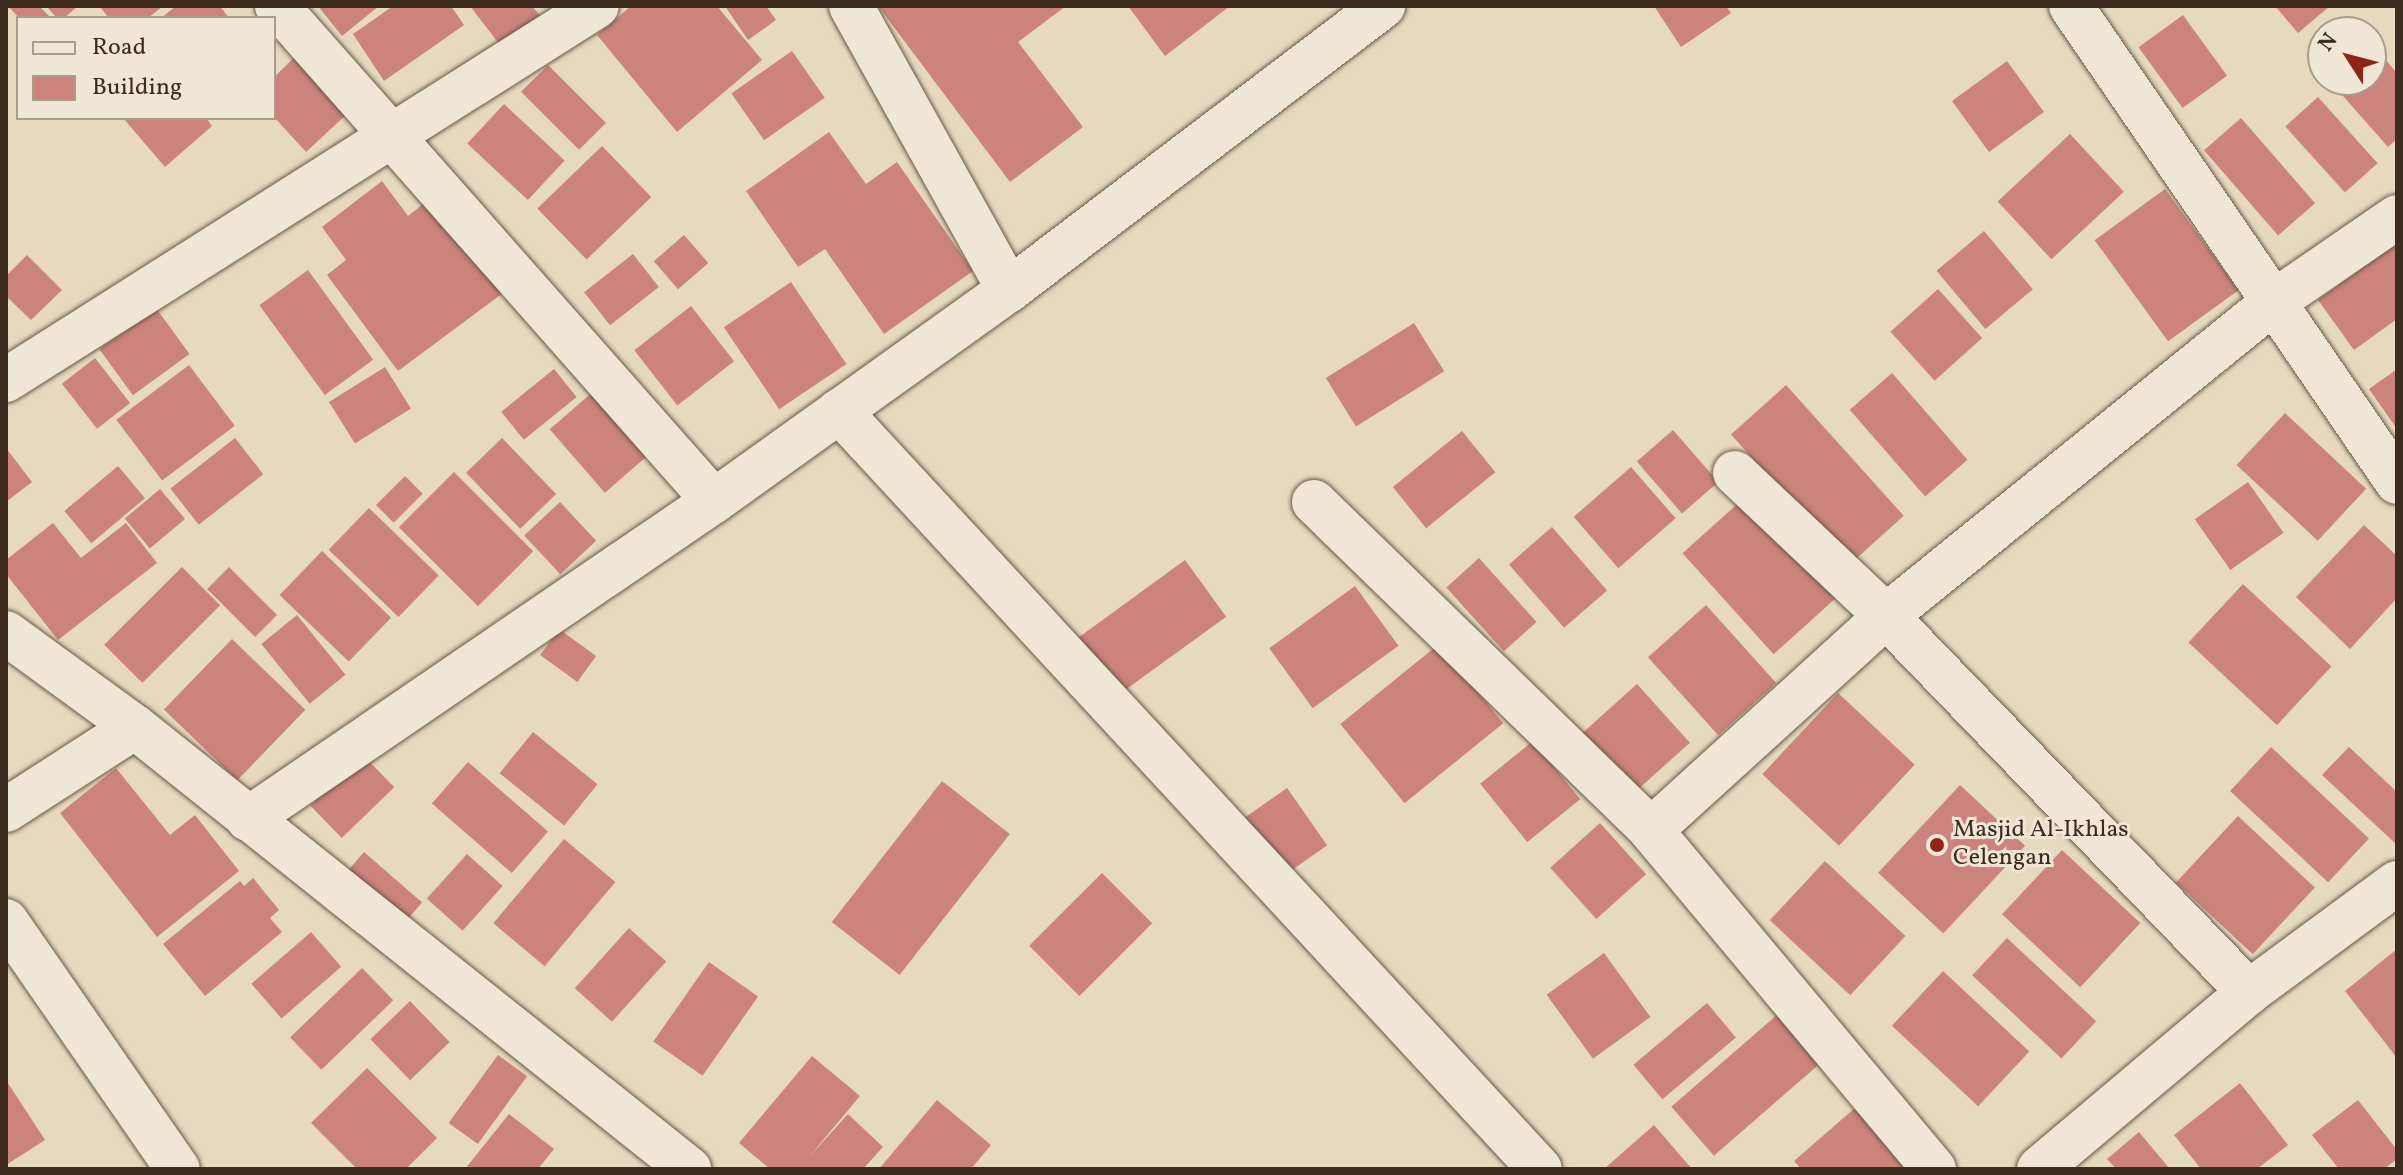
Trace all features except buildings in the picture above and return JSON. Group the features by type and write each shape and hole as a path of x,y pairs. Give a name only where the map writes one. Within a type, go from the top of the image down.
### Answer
{"street":[{"path":"277,6 394,134 714,501"},
{"path":"6,380 597,6"},
{"path":"851,6 1009,290"},
{"path":"248,819 714,501 1009,290 1383,6"},
{"path":"2071,6 2397,482"},
{"path":"1651,830 1886,616 2272,303 2397,217"},
{"path":"839,411 1540,1169"},
{"path":"1735,473 1886,616 2249,992"},
{"path":"1314,502 1651,830 1934,1169"},
{"path":"6,633 135,727 689,1169"},
{"path":"6,810 135,727"},
{"path":"2039,1169 2249,992 2397,883"},
{"path":"6,921 178,1169"}],"place":[{"name":"Masjid Al-Ikhlas Celengan","path":"1937,845"}]}
